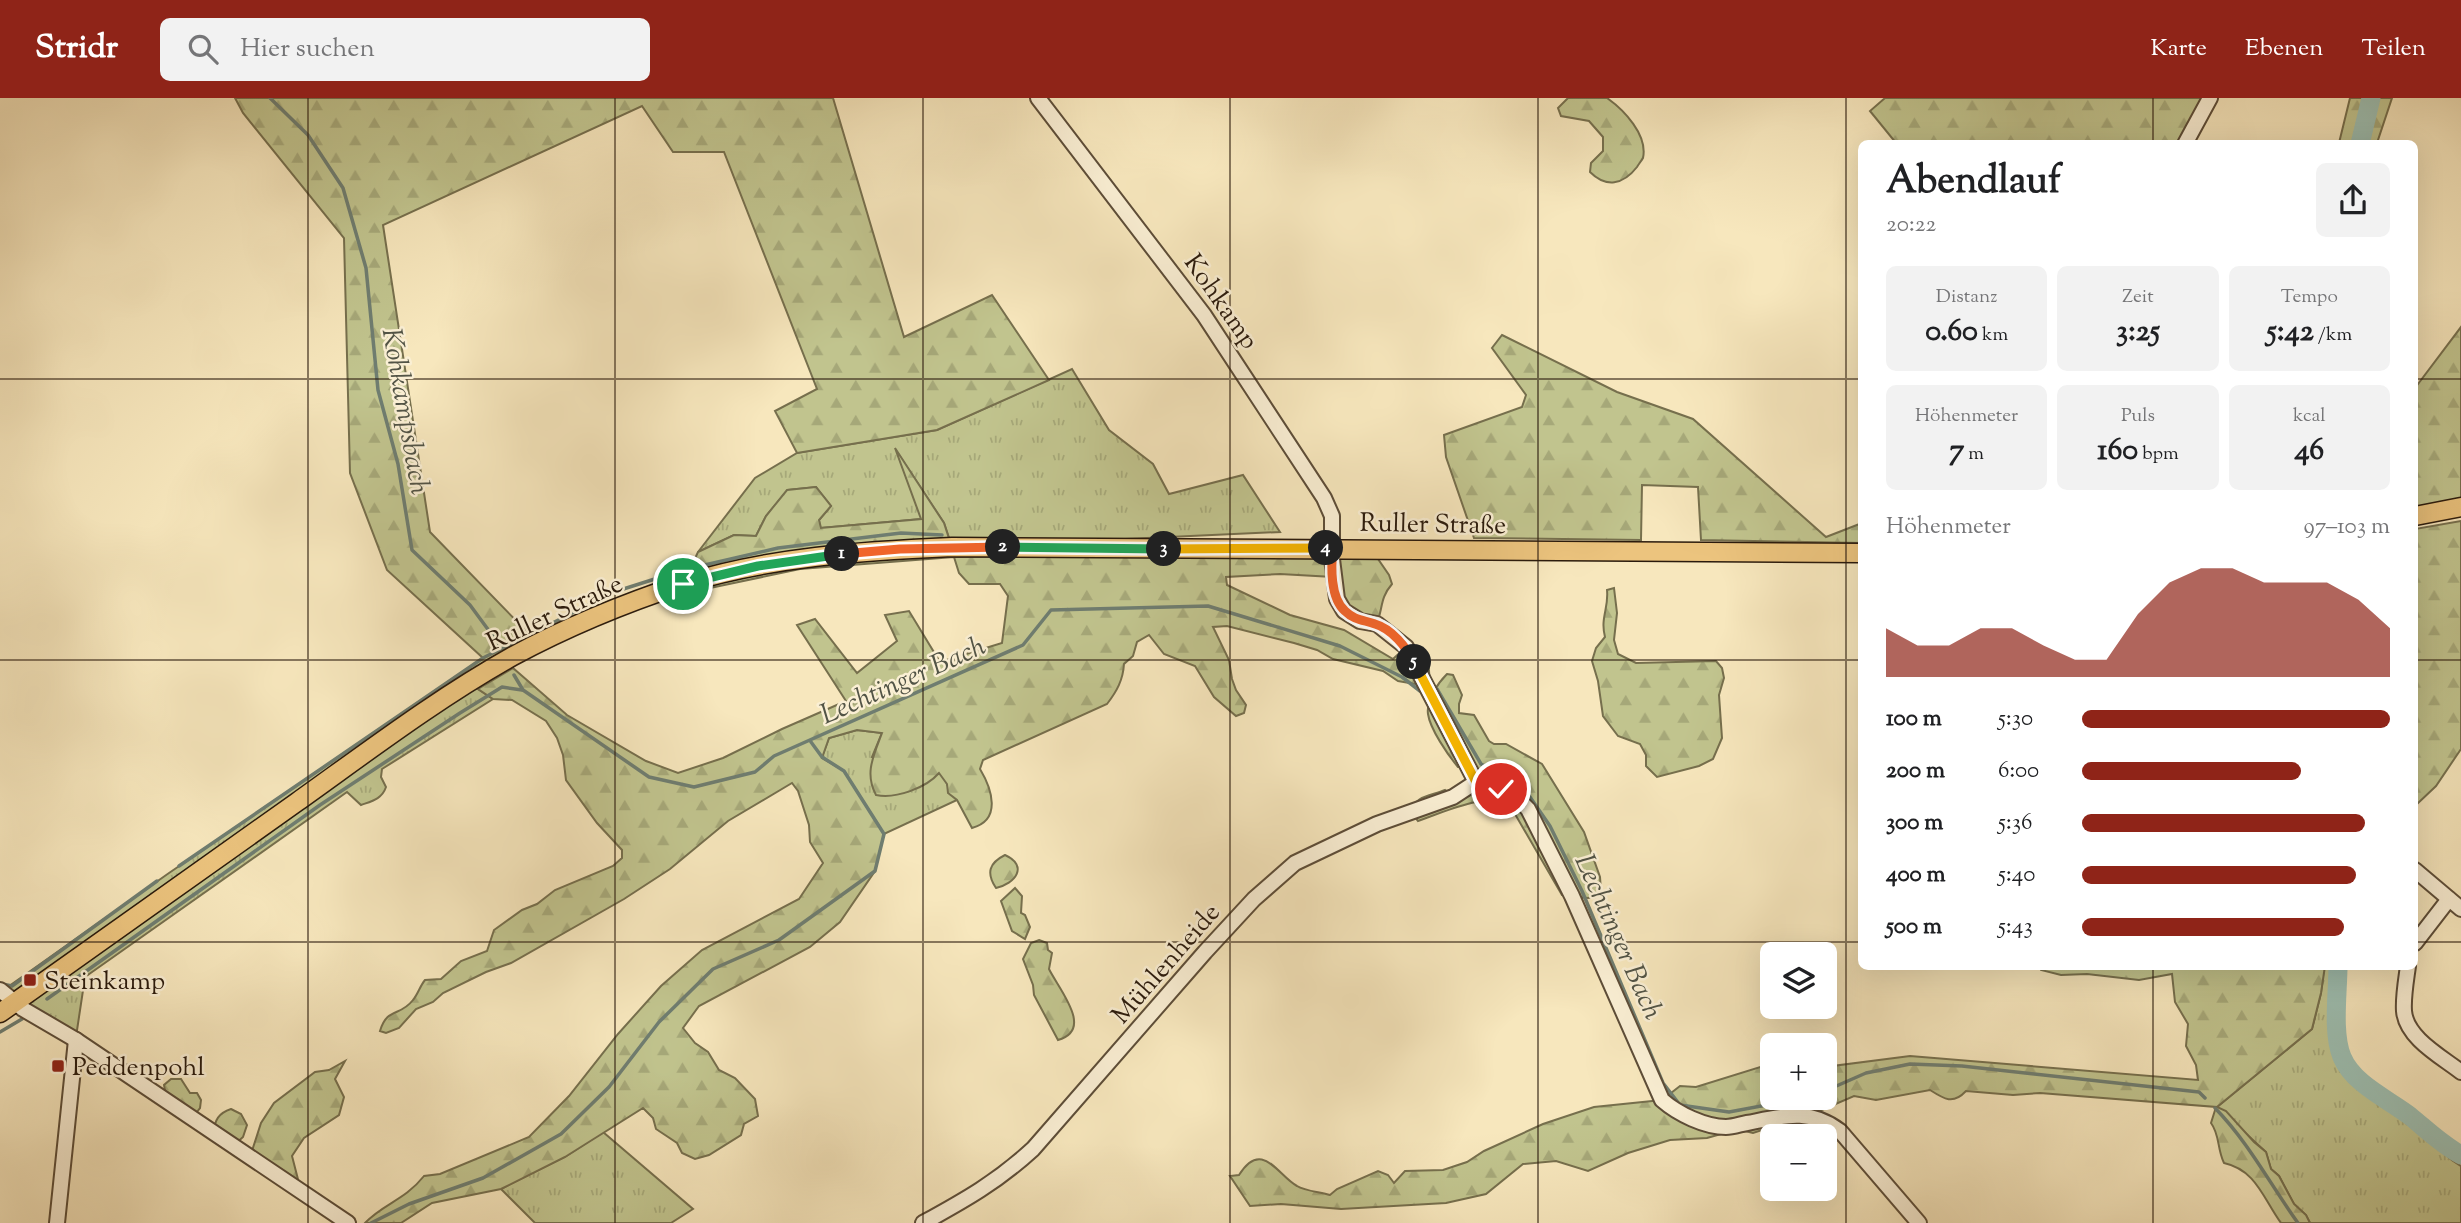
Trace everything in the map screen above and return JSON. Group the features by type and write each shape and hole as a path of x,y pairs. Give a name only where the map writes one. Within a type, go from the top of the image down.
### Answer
{"main road":[{"path":"2418,515 2461,507"},
{"name":"Ruller Straße","path":"7,1008 472,681 537,644 606,613 683,584 732,571 807,557 900,549 986,547 1858,553"}],"street":[{"name":"Kohkamp","path":"1038,98 1205,315 1308,471 1332,516 1333,577 1337,599 1344,611 1360,621 1377,624 1406,647 1476,782"},
{"path":"2187,140 2210,98"},
{"path":"1476,782 1517,797 1528,809 1572,895 1662,1100 1673,1110 1689,1118 1726,1127 1793,1116 1809,1115 1825,1119 1840,1131 1919,1223"},
{"name":"Mühlenheide","path":"923,1223 993,1183 1032,1149 1205,952 1254,899 1295,863 1377,824 1453,797 1476,782"},
{"path":"2418,873 2461,909"},
{"path":"2418,939 2449,899"},
{"path":"2407,970 2404,1012 2407,1024 2415,1035 2461,1072"},
{"path":"0,990 7,1008 76,1040 348,1223"},
{"path":"57,1223 76,1040"}],"green space":[{"path":"235,98 833,98 904,337 992,295 1049,380 937,430 797,453 775,411 817,389 724,152 673,152 642,106 383,225 430,532 530,635 483,658 387,570 350,473 344,238 243,113"},
{"path":"1568,98 1607,98 1621,109 1633,124 1642,141 1643,158 1626,178 1608,182 1590,172 1591,163 1603,151 1603,137 1589,121 1561,116 1558,108"},
{"path":"1885,98 2202,98 2180,140 1894,140 1870,111"},
{"path":"2350,98 2392,98 2378,140 2340,140"},
{"path":"2461,327 2461,499 2418,506 2418,384"},
{"path":"1502,335 1617,392 1693,419 1826,537 1858,525 1858,543 1701,540 1698,487 1642,485 1641,540 1474,538 1446,457 1444,435 1522,407 1526,395 1492,348"},
{"path":"1072,369 1109,430 1153,464 1169,494 1243,475 1280,532 952,547 944,523 897,452 922,519 820,528 819,520 831,506 816,487 788,490 766,516 756,536 734,535 698,552 755,478 797,453 937,430"},
{"path":"895,448 944,523 955,557 1378,559 1392,584 1384,598 1377,624 1344,611 1333,577 1280,574 1226,577 1227,585 1290,615 1344,630 1393,659 1406,647 1412,649 1425,659 1429,668 1429,681 1415,684 1398,681 1383,671 1333,659 1317,650 1294,643 1227,626 1213,627 1229,660 1236,690 1246,705 1244,713 1236,716 1214,697 1195,666 1164,654 1149,635 1137,642 1133,656 1124,664 1119,685 1107,704 983,760 980,769 991,794 991,811 988,818 972,828 957,800 948,793 947,784 939,773 910,791 876,795 872,787 871,772 873,756 882,733 857,730 829,738 822,758 844,771 884,834 875,871 840,922 810,947 699,1006 683,1028 695,1043 708,1052 719,1070 735,1078 755,1099 758,1116 744,1124 741,1135 709,1155 695,1159 682,1153 677,1143 656,1129 653,1118 643,1108 565,1157 501,1189 432,1203 401,1223 365,1223 409,1191 424,1176 440,1174 529,1137 569,1096 618,1034 661,986 702,950 799,899 823,863 810,842 809,825 798,791 792,783 728,821 670,869 624,899 511,963 443,993 433,1002 416,1009 399,1028 386,1033 380,1031 386,1018 413,1000 425,980 441,979 461,961 487,951 494,930 555,890 613,866 622,858 622,850 597,823 566,780 563,755 557,738 546,721 512,700 493,699 478,689 513,668 567,715 646,761 678,773 723,758 846,701 797,625 815,619 857,673 897,641 885,615 909,611 940,662 1002,643 1008,596 1000,584 969,584 959,573 954,557 800,569 696,591 683,584 698,552 734,535 756,536 766,516 787,490 816,487 831,506 819,520 821,528 921,519"},
{"path":"2461,521 2461,749 2436,786 2418,803 2418,528"},
{"path":"1614,588 1617,613 1614,640 1618,654 1636,663 1716,661 1722,668 1724,678 1719,695 1722,738 1713,759 1699,766 1657,777 1646,766 1646,755 1640,744 1618,736 1603,716 1592,661 1596,648 1605,637 1603,624 1607,590"},
{"path":"530,635 537,644 513,657 513,668 478,689 493,699 382,769 381,777 386,787 379,797 361,805 347,792 85,977 76,1037 5,989 483,658"},
{"path":"1447,674 1453,675 1462,695 1459,713 1474,715 1489,741 1506,744 1542,764 1584,832 1600,877 1601,891 1596,897 1562,895 1508,802 1476,802 1418,821 1411,812 1416,802 1424,797 1445,790 1453,797 1476,782 1468,766 1458,767 1454,762 1429,720 1431,698"},
{"path":"857,730 882,733 872,757 939,773 957,800 884,834 844,771 822,757 829,738"},
{"path":"1005,855 1016,864 1017,874 1009,883 996,888 990,873 992,865"},
{"path":"1015,888 1022,896 1021,913 1025,915 1030,927 1025,939 1012,931 1001,901"},
{"path":"1039,940 1047,943 1048,950 1052,953 1049,969 1066,997 1074,1018 1069,1035 1058,1040 1034,995 1023,959 1031,943"},
{"path":"2041,970 2324,970 2312,1029 2217,1107 2226,1111 2266,1152 2271,1169 2279,1176 2294,1204 2310,1223 2281,1223 2251,1178 2224,1163 2211,1123 2216,1107 2040,1093 2013,1095 1966,1091 1957,1098 1948,1099 1930,1090 1876,1100 1854,1096 1837,1103 1837,1065 1910,1056 2198,1080 2196,1065 2186,1046 2188,1024 2175,1002 2172,974 2139,980 2087,974 2061,975"},
{"path":"2324,970 2338,970 2338,1041 2349,1068 2358,1079 2411,1117 2446,1156 2461,1166 2461,1223 2310,1223 2294,1204 2279,1176 2271,1169 2266,1152 2217,1107 2312,1029"},
{"path":"345,1061 335,1079 344,1097 339,1115 304,1138 292,1156 301,1191 250,1157 261,1123 274,1103 315,1072 329,1070"},
{"path":"1760,1067 1760,1110 1822,1110 1810,1115 1812,1122 1760,1124 1760,1131 1753,1133 1728,1132 1707,1138 1670,1140 1628,1153 1588,1171 1556,1161 1523,1164 1486,1194 1446,1203 1341,1209 1281,1204 1250,1206 1230,1176 1239,1175 1247,1164 1255,1160 1262,1160 1270,1163 1297,1186 1330,1195 1337,1189 1378,1171 1388,1175 1394,1183 1405,1171 1443,1170 1467,1162 1484,1151 1543,1124 1594,1107 1662,1100 1680,1086 1696,1087"},
{"path":"171,1079 181,1079 190,1093 197,1093 201,1100 200,1108 192,1118 167,1102 164,1085"},
{"path":"231,1109 241,1114 247,1125 243,1137 233,1146 214,1133 218,1118"},
{"path":"603,1132 693,1209 671,1223 535,1223 501,1189 565,1157"}],"waterway":[{"name":"Kohkampsbach","path":"270,98 308,135 343,188 366,268 378,390 398,464 412,550 470,605 498,643"},
{"path":"2361,140 2371,98"},
{"path":"179,866 483,658 614,592 683,570 778,548 901,533 942,535"},
{"name":"Lechtinger Bach","path":"514,675 523,690 649,777 694,787 755,772 774,756 1023,645 1051,610 1208,606 1340,646 1402,677 1420,691"},
{"path":"47,999 320,805 460,713 502,687 522,690"},
{"name":"Lechtinger Bach","path":"1437,689 1481,764 1523,787 1550,826 1582,891 1663,1083 1680,1105 1729,1112 1760,1106"},
{"name":"Lechtinger Bach","path":"371,1223 409,1204 483,1178 561,1134 609,1087 659,1022 713,969 779,940 875,871 884,834 844,771 822,757 811,742"},
{"path":"2,984 12,986 157,881"},
{"path":"2338,970 2337,1036 2347,1067 2372,1090 2461,1155"},
{"path":"0,1032 22,1019"},
{"name":"Lechtinger Bach","path":"1837,1086 1866,1073 1910,1064 1962,1066 2199,1092 2205,1098"},
{"name":"Lechtinger Bach","path":"2215,1108 2249,1149 2298,1223"}],"place":[{"name":"Steinkamp","path":"30,980"},
{"name":"Peddenpohl","path":"58,1066"}],"route":[{"path":"683,584 807,557 900,549 1333,548 1333,577 1337,599 1344,611 1360,621 1377,624 1406,647 1476,782 1501,789"}]}
